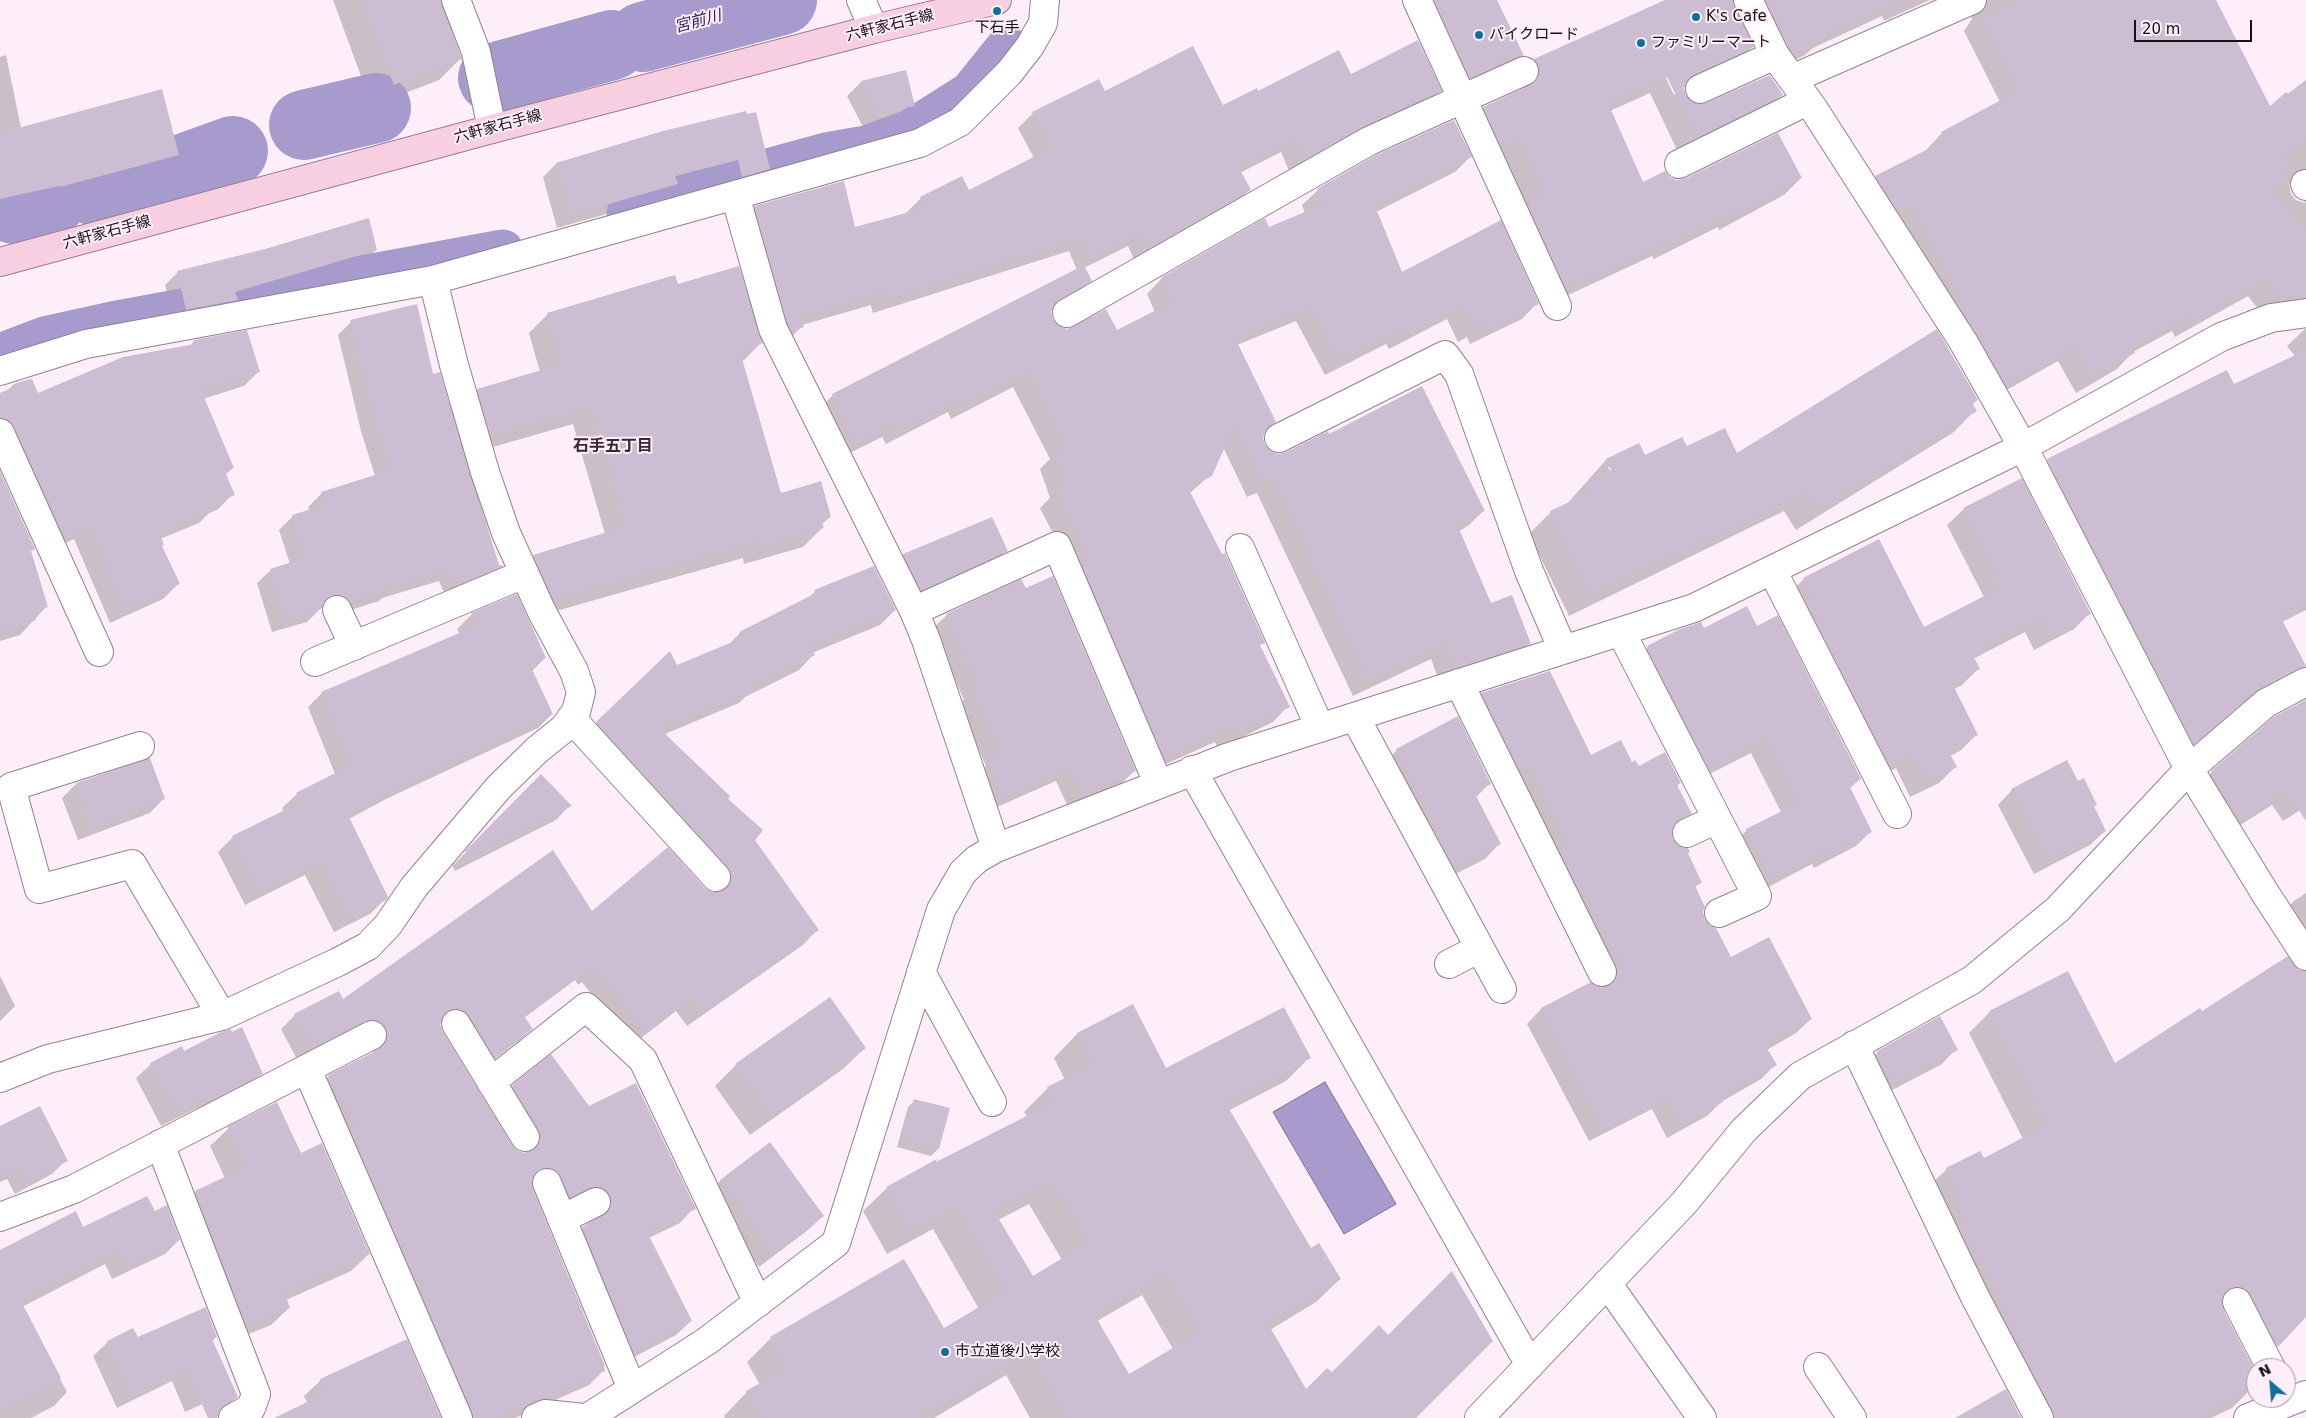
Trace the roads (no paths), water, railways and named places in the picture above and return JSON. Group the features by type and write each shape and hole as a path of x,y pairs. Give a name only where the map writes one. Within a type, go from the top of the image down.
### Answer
{"main road":[{"name":"六軒家石手線","path":"0,262 492,129 874,29 997,0"}],"street":[{"path":"456,0 476,52 492,129"},
{"path":"861,0 874,29"},
{"path":"0,371 86,344 433,280 920,143 960,122 1009,73 1030,46 1043,23 1045,0"},
{"path":"1416,0 1558,306"},
{"path":"1748,0 1775,55 1800,90 1964,343 2023,447 2189,769 2306,956"},
{"path":"1680,164 1800,90 1972,0"},
{"path":"1700,90 1775,55"},
{"path":"1067,313 1369,141 1462,97 1524,71"},
{"path":"735,195 773,329 914,611 996,848"},
{"path":"0,1078 48,1059 222,1016 368,946 388,925 414,888 499,787 537,750 563,730 576,712 582,692 574,671 542,612 506,533 485,472 454,365 433,280"},
{"path":"536,1418 545,1414 586,1418 708,1341 836,1243 941,910 963,872 977,859 996,848 1192,770 1694,608 2023,447 2221,336 2271,318 2306,313"},
{"path":"1279,438 1445,355 1459,374 1529,571 1563,650"},
{"path":"0,433 99,652"},
{"path":"914,611 1057,546 1158,783"},
{"path":"1240,548 1320,728"},
{"path":"1772,570 1897,814"},
{"path":"315,662 524,574"},
{"path":"337,610 354,646"},
{"path":"1621,632 1757,896 1719,914"},
{"path":"1479,1418 1684,1204 1744,1130 1800,1076 1972,980 2058,909 2189,769 2266,703 2306,682"},
{"path":"1459,683 1602,972"},
{"path":"1355,716 1502,989"},
{"path":"571,718 716,877"},
{"path":"140,746 11,787 39,889 132,864 222,1016"},
{"path":"1192,770 1530,1365"},
{"path":"1687,833 1716,819"},
{"path":"1449,964 1480,948"},
{"path":"921,972 992,1102"},
{"path":"491,1082 586,1007 643,1060 758,1302"},
{"path":"456,1024 525,1137"},
{"path":"0,1217 74,1189 372,1035"},
{"path":"1854,1045 1975,1297 2039,1418"},
{"path":"307,1069 458,1418"},
{"path":"160,1144 256,1394 251,1408 233,1418"},
{"path":"546,1183 632,1389"},
{"path":"562,1219 596,1202"},
{"path":"1607,1284 1702,1418"},
{"path":"2237,1302 2266,1358"},
{"path":"1818,1367 1852,1418"},
{"path":"2248,1418 2270,1408"}],"waterway":[{"name":"宮前川","path":"643,37 782,0"},
{"name":"宮前川","path":"493,78 612,45"},
{"path":"627,213 753,173 826,153 866,146 910,130 970,92 1007,46"},
{"name":"宮前川","path":"304,125 376,108"},
{"name":"宮前川","path":"186,168 233,151"},
{"name":"宮前川","path":"97,192 151,178"},
{"name":"宮前川","path":"14,209 51,202"},
{"path":"0,354 44,337 112,322 503,250"}],"place":[{"name":"下石手","path":"997,11"},
{"name":"K's Cafe","path":"1696,17"},
{"name":"バイクロード","path":"1479,35"},
{"name":"ファミリーマート","path":"1641,43"},
{"name":"市立道後小学校","path":"945,1352"}],"district":[{"name":"石手五丁目","path":"613,447"}]}
